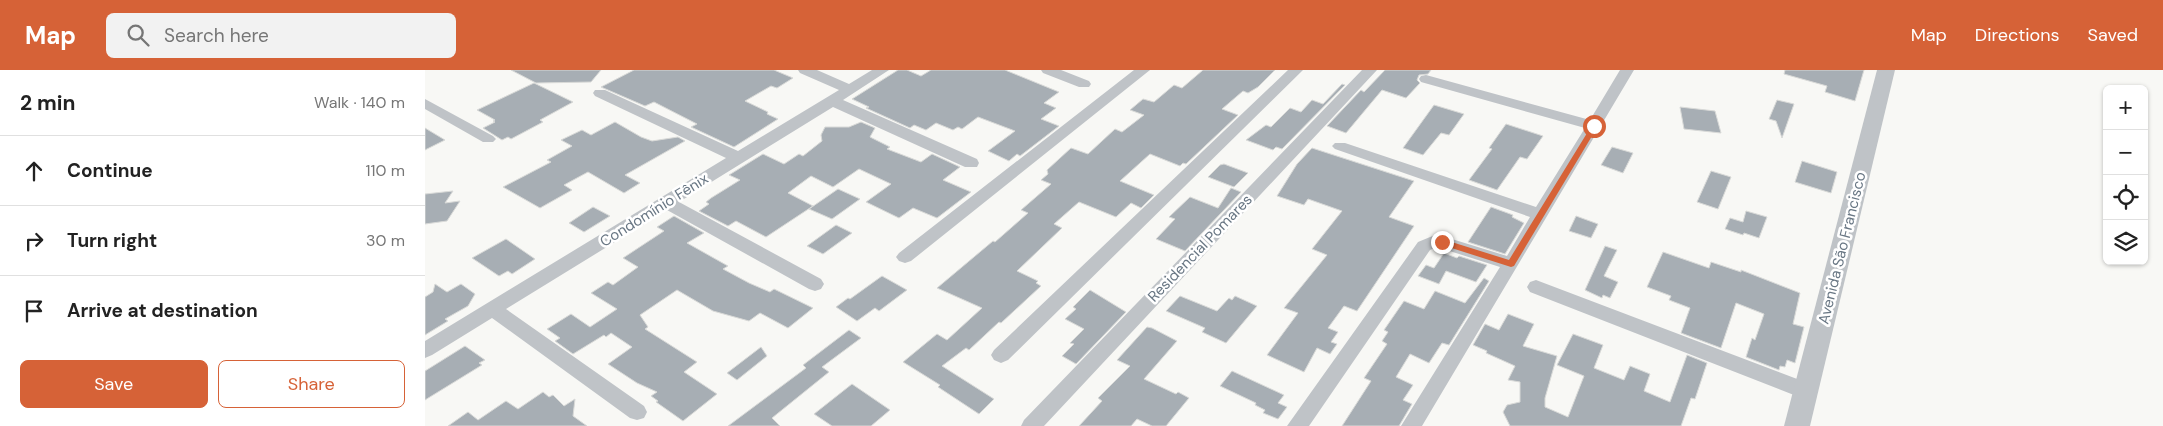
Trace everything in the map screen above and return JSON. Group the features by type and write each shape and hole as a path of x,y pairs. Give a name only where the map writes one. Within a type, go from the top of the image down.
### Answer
{"street":[{"path":"805,70 850,90"},
{"name":"Condomínio Fênix","path":"425,350 882,70"},
{"path":"1048,70 1083,84"},
{"path":"905,257 1143,70"},
{"path":"1001,355 1296,70"},
{"name":"Residencial Pomares","path":"1031,426 1370,70"},
{"path":"1411,426 1541,215 1627,70"},
{"name":"Avenida São Francisco","path":"1797,426 1886,70"},
{"path":"1426,78 1594,126"},
{"path":"600,93 739,158"},
{"path":"832,101 971,163"},
{"path":"425,103 488,139"},
{"path":"1340,146 1541,215"},
{"path":"667,202 815,284"},
{"path":"1297,426 1424,246 1435,241 1442,242 1511,264"},
{"path":"1536,287 1806,391"},
{"path":"492,309 637,412"}],"building":[{"path":"511,70 601,70 591,82 536,83"},
{"path":"634,70 774,70 793,78 777,88 771,86 745,101 778,119 734,147 691,127 697,124 654,102 645,106 601,87"},
{"path":"898,70 907,70 921,76 931,70 1005,70 1059,92 1044,103 1056,108 1041,119 1059,126 1020,156 1017,154 1009,161 988,151 1015,131 978,117 962,129 958,127 953,130 936,123 926,130 914,125 910,128 866,108 869,107 852,99"},
{"path":"1203,70 1275,70 1258,87 1248,93 1243,91 1222,109 1238,115 1186,164 1183,163 1180,166 1150,154 1120,181 1154,195 1141,208 1131,203 1116,217 1079,202 1054,224 1062,228 1017,271 1038,281 1036,283 1041,286 969,350 966,348 942,366 994,399 979,414 938,387 940,385 903,362 937,334 947,340 982,308 937,288 1028,213 1021,210 1051,184 1041,180 1048,174 1047,170 1071,148 1088,154 1115,129 1122,132 1144,115 1130,110 1143,99 1154,102 1174,85 1182,88"},
{"path":"1385,70 1431,70 1428,74 1419,75 1417,80 1420,83 1406,98 1382,90 1346,133 1327,126 1361,90 1364,92"},
{"path":"1785,70 1864,70 1855,101 1825,92 1827,86 1784,74"},
{"path":"534,83 573,102 540,120 543,122 511,139 508,137 502,140 483,128 495,122 493,121 495,120 477,110"},
{"path":"1342,84 1345,85 1282,149 1276,147 1273,150 1246,140 1266,125 1271,127 1290,108 1301,112 1312,100 1323,104"},
{"path":"1777,100 1794,104 1782,138 1776,121 1769,119"},
{"path":"1434,105 1464,114 1449,135 1441,133 1423,155 1403,148"},
{"path":"1680,107 1715,111 1721,133 1684,129"},
{"path":"615,122 652,141 678,137 685,141 625,175 640,183 624,193 588,172 564,185 572,190 540,208 503,187 551,162 547,160 572,146 561,140 582,130 591,135"},
{"path":"861,122 875,128 870,137 890,147 887,149 921,162 932,154 960,167 943,180 971,192 937,218 913,208 899,218 866,202 891,184 859,169 833,187 811,176 788,193 813,206 766,237 736,221 728,226 699,211 709,204 706,202 711,198 740,180 729,175 763,154 784,164 799,154 803,156 822,141 821,135 825,127 849,127"},
{"path":"1506,124 1543,136 1527,159 1520,157 1497,190 1469,180 1492,149 1489,148"},
{"path":"425,128 445,140 425,150"},
{"path":"1612,147 1633,153 1623,173 1601,165"},
{"path":"1312,148 1414,181 1389,217 1414,226 1357,311 1344,306 1328,328 1338,332 1331,342 1337,344 1330,354 1317,348 1304,372 1267,355 1298,313 1284,308 1327,255 1312,249 1342,211 1308,199 1304,205 1277,196 1297,164"},
{"path":"1802,161 1837,172 1831,193 1795,182"},
{"path":"1224,164 1248,173 1234,187 1208,177 1220,165"},
{"path":"1711,171 1731,177 1718,209 1697,202"},
{"path":"1231,188 1241,192 1185,251 1156,239 1175,219 1169,217 1190,197 1218,208"},
{"path":"838,189 860,199 832,219 809,209"},
{"path":"453,191 445,203 460,201 447,221 425,224 425,194"},
{"path":"593,207 610,216 584,232 569,223"},
{"path":"1491,207 1513,215 1512,217 1524,223 1505,254 1468,242"},
{"path":"1746,211 1767,217 1759,238 1725,229 1730,218 1743,222"},
{"path":"674,216 704,233 687,243 728,266 723,269 749,283 770,292 774,289 813,308 788,328 760,313 749,321 713,311 677,290 640,315 648,327 645,329 697,362 684,372 717,394 683,421 656,402 658,401 651,396 657,392 637,383 608,364 632,347 611,333 606,337 604,335 573,354 555,341 560,338 547,329 571,314 590,327 617,309 591,293 608,282 613,285 638,267 623,258 664,231 657,227"},
{"path":"1576,216 1598,224 1591,238 1569,231"},
{"path":"836,225 852,233 823,254 807,246"},
{"path":"506,239 535,259 512,274 508,271 499,276 472,258"},
{"path":"1605,246 1617,250 1604,276 1618,282 1610,298 1603,295 1602,298 1585,290"},
{"path":"1663,252 1709,268 1711,262 1741,272 1741,270 1800,293 1793,324 1804,327 1795,363 1787,360 1785,367 1780,366 1779,370 1746,357 1752,338 1755,340 1764,314 1736,303 1721,348 1681,333 1690,308 1669,300 1671,296 1647,287"},
{"path":"1444,253 1487,265 1476,282 1446,271 1439,284 1418,276 1426,265 1434,268"},
{"path":"882,276 907,290 879,311 875,308 857,321 836,307 848,298 850,299"},
{"path":"1484,278 1489,281 1449,345 1442,343 1429,363 1410,354 1396,377 1413,385 1403,400 1412,404 1399,426 1342,426 1371,381 1364,378 1387,344 1382,341 1388,332 1384,330 1404,301 1424,309 1435,291 1465,303"},
{"path":"435,284 447,292 461,284 475,294 468,306 445,319 448,321 425,335 425,297 433,292"},
{"path":"1090,290 1126,312 1076,364 1062,356 1074,344 1070,343 1084,329 1065,319 1076,309 1073,307"},
{"path":"1180,296 1217,311 1229,298 1232,300 1235,296 1257,306 1226,343 1202,332 1205,328 1166,311"},
{"path":"1508,314 1534,324 1523,346 1557,356 1545,398 1545,407 1568,417 1584,376 1557,365 1573,334 1603,345 1594,368 1624,380 1630,366 1650,374 1644,391 1670,402 1687,355 1707,363 1695,399 1691,398 1681,426 1510,426 1503,412 1507,405 1520,402 1520,382 1508,380 1515,366 1473,345 1485,324 1499,330"},
{"path":"1147,327 1177,341 1144,379 1189,398 1166,426 1152,426 1137,419 1131,426 1079,426 1102,401 1098,398 1130,366 1117,360"},
{"path":"849,330 861,338 822,367 829,372 772,418 780,426 728,426 806,368 803,365"},
{"path":"465,346 485,360 479,363 482,365 425,400 425,371"},
{"path":"761,347 767,356 737,380 727,373"},
{"path":"1232,371 1284,395 1278,403 1287,407 1278,419 1263,413 1265,410 1255,405 1256,403 1220,386"},
{"path":"852,384 890,410 871,426 832,426 814,414"},
{"path":"543,392 549,397 553,395 564,406 575,399 573,416 587,426 448,426 468,412 478,420 506,401 518,409"}],"route":[{"path":"1442,242 1511,264 1594,126"}]}
